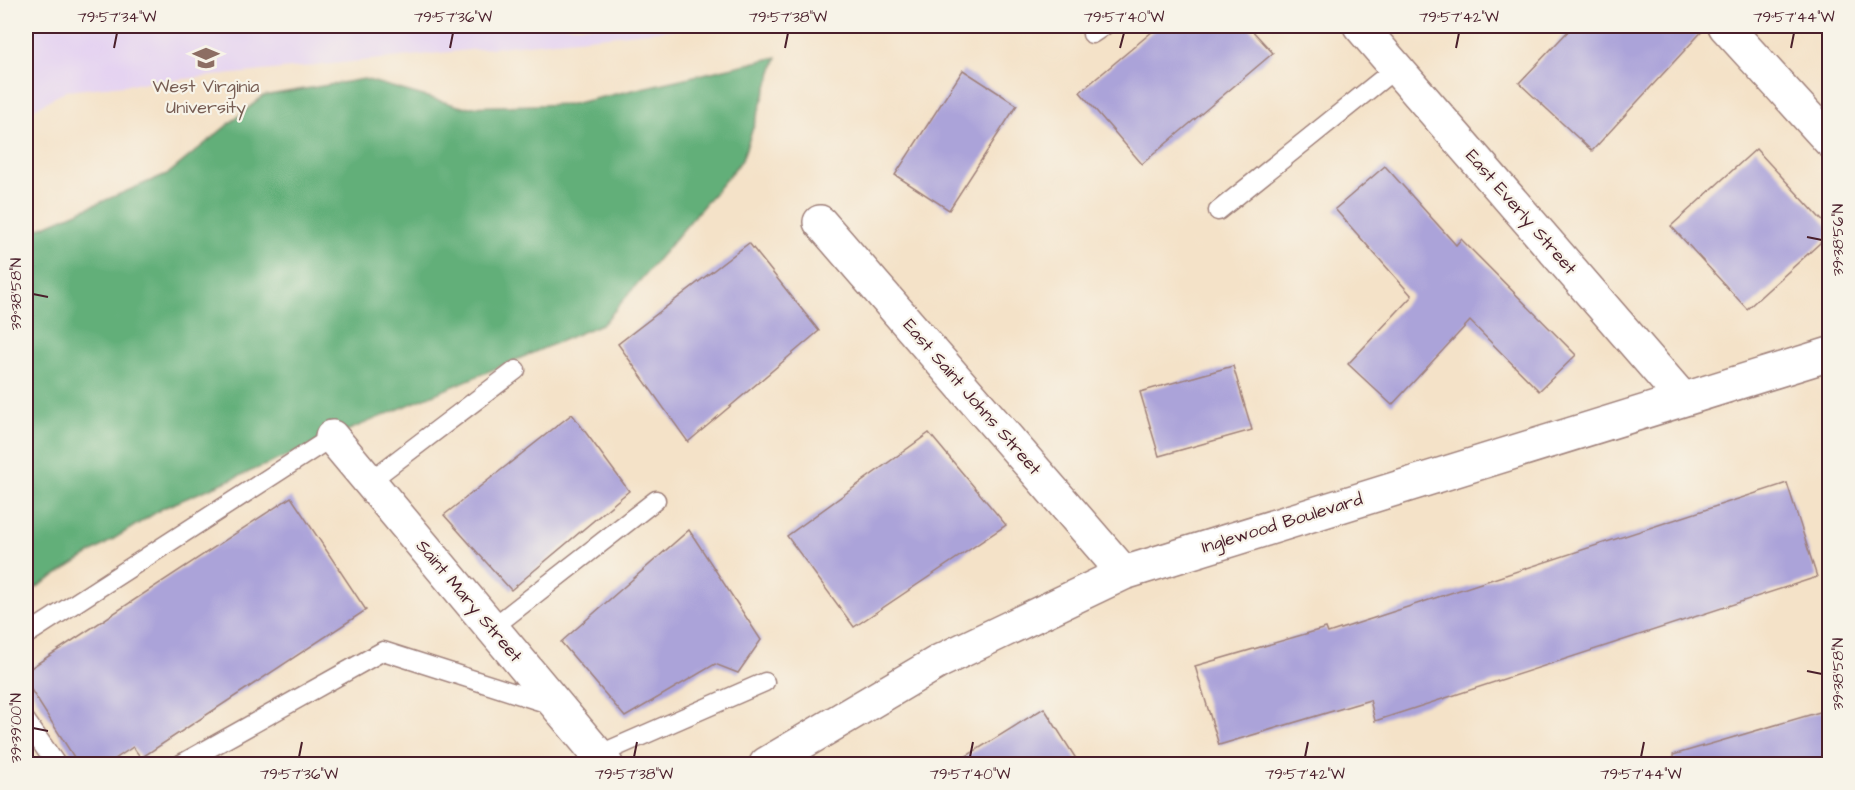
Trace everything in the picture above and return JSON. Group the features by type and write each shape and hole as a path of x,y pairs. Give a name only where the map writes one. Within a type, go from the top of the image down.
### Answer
{"street":[{"name":"East Everly Street","path":"1360,26 1682,398"},
{"path":"1725,26 1830,141"},
{"name":"East Saint Johns Street","path":"820,222 1124,573"},
{"name":"Inglewood Boulevard","path":"766,765 940,661 1124,573 1682,398 1830,354"},
{"name":"Saint Mary Street","path":"332,437 602,760"}],"lane":[{"path":"1218,211 1396,68"},
{"path":"370,482 516,369"},
{"path":"26,635 332,437"},
{"path":"492,628 656,500"},
{"path":"181,765 383,651 557,706"},
{"path":"602,760 765,682"},
{"path":"26,721 57,765"}],"shaded area":[{"name":"West Virginia University","path":"26,26 706,26 65,91 26,114"}],"green space":[{"path":"777,57 742,160 604,323 163,508 26,594 26,234 169,173 263,96 364,79 462,107 572,104"}],"building":[{"path":"1159,26 1248,26 1273,53 1142,164 1080,92"},
{"path":"1573,26 1707,26 1592,151 1519,83"},
{"path":"963,70 1017,105 949,210 895,175"},
{"path":"1756,149 1830,229 1830,234 1747,309 1671,226"},
{"path":"1385,166 1456,245 1461,239 1576,355 1539,391 1470,321 1392,405 1348,364 1412,296 1335,209"},
{"path":"749,243 819,331 688,442 618,344"},
{"path":"1233,366 1252,430 1159,456 1140,392"},
{"path":"572,414 629,491 511,590 444,515"},
{"path":"929,433 1006,525 854,627 787,536"},
{"path":"1787,483 1817,577 1375,721 1370,700 1219,745 1195,666 1326,628 1328,633"},
{"path":"291,497 366,610 141,758 133,747 106,765 79,765 26,682 26,671"},
{"path":"689,530 761,640 738,673 715,664 625,717 561,642"},
{"path":"1044,708 1080,765 952,765"},
{"path":"1830,709 1830,765 1674,765 1673,755"}],"place":[{"name":"West Virginia University","path":"206,58"}]}
